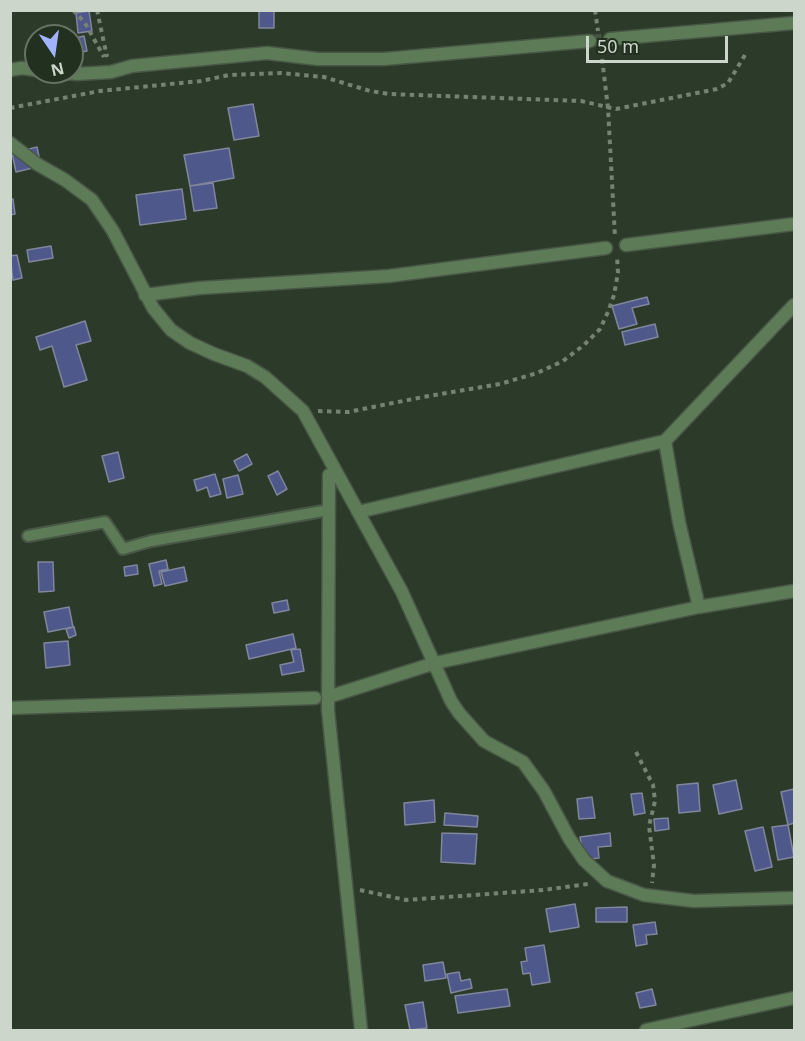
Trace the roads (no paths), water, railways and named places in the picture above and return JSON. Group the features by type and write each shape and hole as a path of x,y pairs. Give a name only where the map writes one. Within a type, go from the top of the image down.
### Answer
{"street":[{"path":"84,74 111,72 132,66 267,53 318,59 384,59 795,23"},
{"path":"10,143 37,164 65,180 92,200 113,231 145,295 171,330 181,338 214,354 247,366 265,377 303,411 402,592 435,663 443,687 459,713 484,741 524,762 544,791 569,838 584,860 608,881 651,896 694,900 795,898"},
{"path":"145,295 200,288 389,276 795,224"},
{"path":"358,512 665,441 795,305"},
{"path":"665,441 679,522 699,608"},
{"path":"329,475 322,697 361,1030"},
{"path":"10,708 322,697 435,663 699,608 795,591"},
{"path":"646,1030 795,998"}],"lane":[{"path":"28,536 105,522 123,549 151,541 329,510"}],"tunnel":[{"path":"590,41 610,39"}]}
